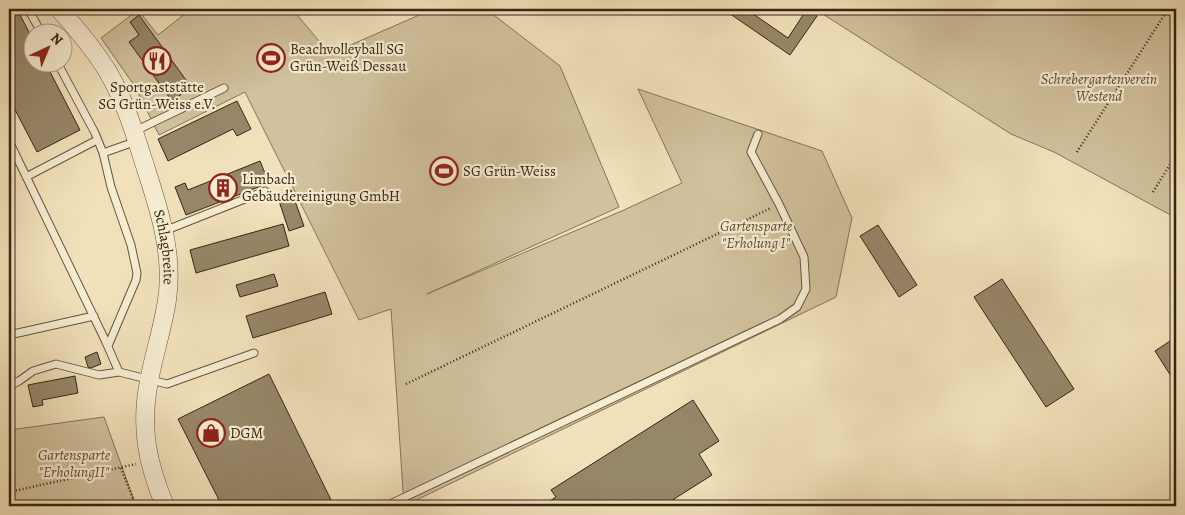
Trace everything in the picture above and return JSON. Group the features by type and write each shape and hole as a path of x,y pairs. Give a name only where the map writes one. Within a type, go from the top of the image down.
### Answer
{"street":[{"name":"Schlagbreite","path":"59,9 88,42 109,73 124,104 136,136 164,231 169,266 167,300 149,380 144,420 146,446 153,474 165,506"}],"lane":[{"path":"28,9 35,22"},
{"path":"62,72 103,153 111,187 131,245 137,273 136,280 108,346"},
{"path":"103,153 129,142 136,136 224,88"},
{"path":"386,506 780,319 797,307 806,289 804,257 779,204 751,152 758,134"},
{"path":"26,176 98,140"},
{"path":"9,141 94,316 118,372"},
{"path":"164,231 265,191"},
{"path":"9,335 94,316"},
{"path":"9,386 33,370 56,364 99,375 118,372 167,384 254,353"}],"path":[{"path":"1077,152 1168,9"},
{"path":"1153,192 1176,156"},
{"path":"406,384 779,204"},
{"path":"9,492 121,468 136,506"}],"green space":[{"name":"Gartensparte \"Erholung I\"","path":"191,9 292,9 330,54 433,9 486,9 560,66 619,207 427,294 624,210 682,183 638,89 822,151 852,218 836,297 404,506 391,309 359,320 245,92 159,135 134,85 101,38 138,10 158,35"},
{"name":"Schrebergartenverein Westend","path":"849,9 1176,9 1176,218 1054,152 1011,134 818,11 839,15"},
{"name":"Gartensparte \"ErholungII\"","path":"104,417 136,506 9,506 9,430"}],"building":[{"path":"9,9 17,9 24,22 22,22 22,72 50,72 80,130 37,152 9,98"},
{"path":"723,9 746,9 788,38 807,9 817,16 790,55"},
{"path":"139,15 191,87 172,101 129,42 139,35 130,22"},
{"path":"237,101 251,129 237,136 233,129 168,161 158,139"},
{"name":"Limbach Gebäudereinigung GmbH","path":"260,161 269,183 186,215 175,187 185,183 188,190"},
{"path":"291,190 304,226 289,231 277,195"},
{"path":"283,224 289,246 196,273 190,250"},
{"path":"878,225 917,285 899,297 860,236"},
{"path":"274,274 278,286 240,297 236,285"},
{"path":"1002,279 1074,389 1046,407 974,297"},
{"path":"325,292 332,314 253,338 246,316"},
{"path":"1176,337 1176,384 1155,351"},
{"path":"97,352 101,364 91,368 88,367 85,357"},
{"path":"269,374 334,506 222,506 178,419"},
{"path":"75,376 78,393 42,400 43,405 33,407 28,385"},
{"path":"693,400 719,441 699,454 712,475 663,506 542,506 556,497 551,490"}],"place":[{"name":"Beachvolleyball SG Grün-Weiß Dessau","path":"271,58"},
{"name":"Sportgaststätte SG Grün-Weiss e.V.","path":"157,61"},
{"name":"SG Grün-Weiss","path":"444,171"},
{"name":"Limbach Gebäudereinigung GmbH","path":"223,188"},
{"name":"DGM","path":"211,433"}]}
